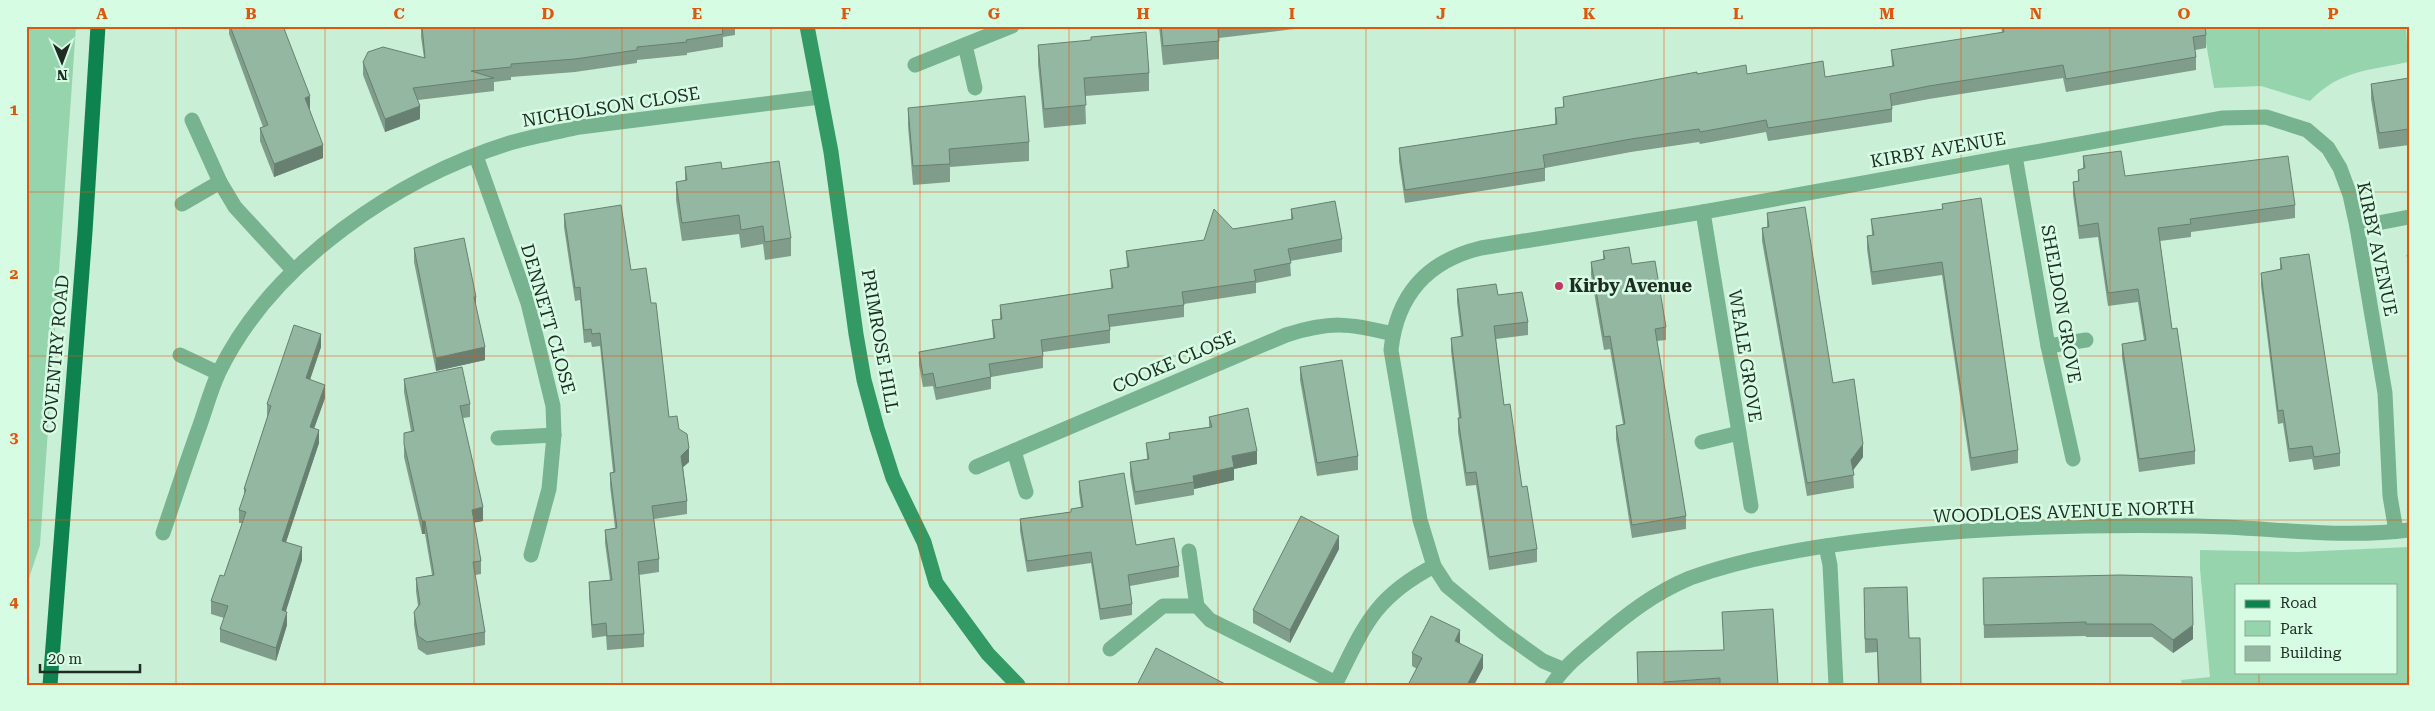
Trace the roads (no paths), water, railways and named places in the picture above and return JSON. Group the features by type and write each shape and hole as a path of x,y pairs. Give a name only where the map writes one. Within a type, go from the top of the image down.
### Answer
{"main road":[{"name":"COVENTRY ROAD","path":"50,685 85,232 98,26"}],"street":[{"name":"PRIMROSE HILL","path":"807,26 832,152 864,380 893,478 924,542 936,584 988,654 1018,685"},
{"path":"915,64 1012,26"},
{"path":"965,45 975,88"},
{"name":"NICHOLSON CLOSE","path":"163,533 218,373 234,344 258,311 293,270 350,226 392,197 427,177 512,142 580,127 820,97"},
{"name":"KIRBY AVENUE","path":"1562,670 1543,662 1504,633 1447,586 1434,566 1420,520 1393,367 1393,334 1404,304 1415,286 1424,276 1448,260 1464,253 2223,118 2266,117 2307,130 2328,148 2340,168 2350,194 2357,227 2385,393 2390,496 2402,531"},
{"path":"192,120 220,182 235,207 293,270"},
{"name":"DENNETT CLOSE","path":"476,156 528,303 553,406 554,435 550,489 531,555"},
{"name":"SHELDON GROVE","path":"2015,156 2048,346 2073,459"},
{"path":"182,204 220,182"},
{"name":"WEALE GROVE","path":"1703,212 1751,506"},
{"path":"2357,227 2409,217"},
{"name":"COOKE CLOSE","path":"976,466 1014,452 1303,330 1333,324 1351,324 1393,334"},
{"path":"2048,346 2086,340"},
{"path":"180,355 218,373"},
{"path":"1702,442 1739,433"},
{"path":"498,438 554,435"},
{"path":"1014,452 1026,492"},
{"name":"WOODLOES AVENUE NORTH","path":"1552,685 1562,670 1629,611 1654,596 1690,579 1727,567 1826,546 1940,533 2094,526 2197,526 2299,533 2402,531"},
{"path":"1826,546 1830,565 1836,685"},
{"path":"1189,551 1197,606 1210,620 1336,684 1370,617 1383,601 1404,584 1434,566"},
{"path":"1110,648 1163,606 1197,606"}],"place":[{"name":"Kirby Avenue","path":"1559,286"}]}
